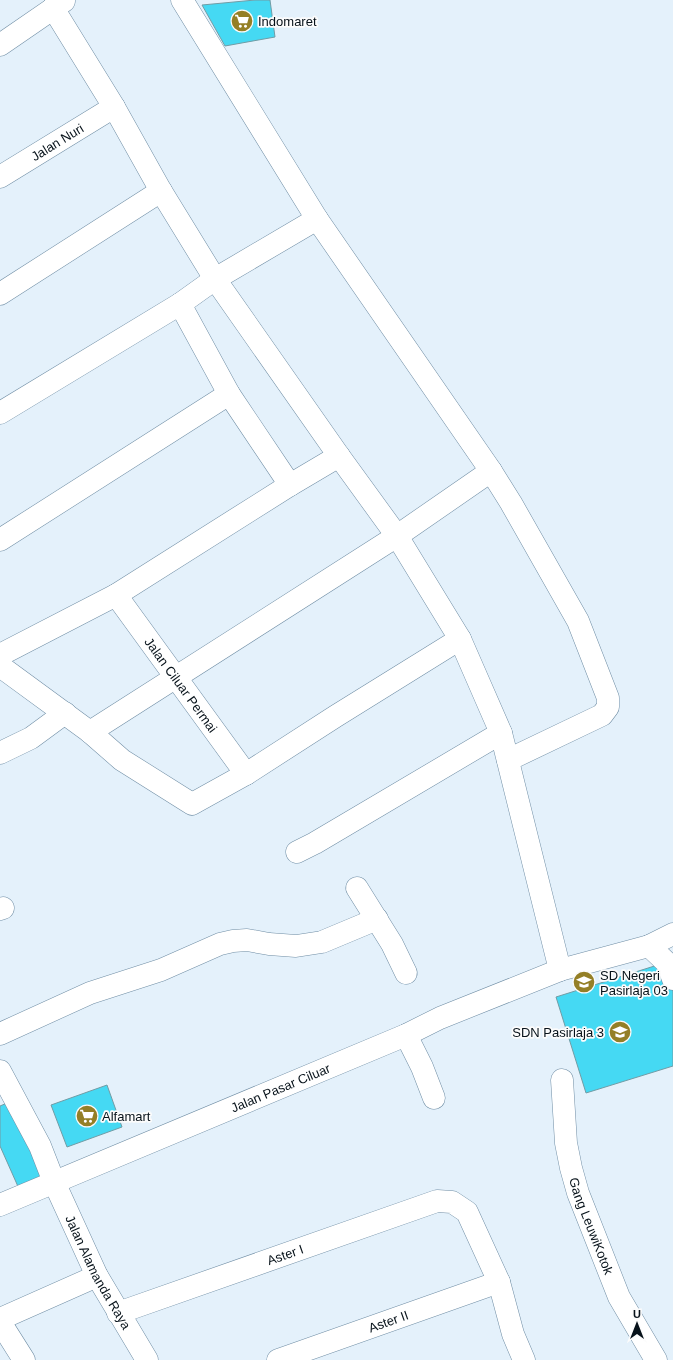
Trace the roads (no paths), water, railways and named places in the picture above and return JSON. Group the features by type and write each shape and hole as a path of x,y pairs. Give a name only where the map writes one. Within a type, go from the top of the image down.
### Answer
{"street":[{"path":"182,0 317,219 491,471 511,503 578,621 608,698 608,707 602,715 508,760"},
{"path":"0,45 59,4 161,191 215,279 397,536 460,639 500,733 560,970"},
{"name":"Jalan Nuri","path":"0,177 114,107"},
{"path":"0,294 161,191"},
{"path":"0,413 180,304 215,279 317,219"},
{"path":"180,304 229,394 290,485"},
{"path":"0,540 229,394"},
{"path":"0,655 116,595 290,485 339,456"},
{"path":"90,732 397,536 491,471"},
{"name":"Jalan Ciluar Permai","path":"116,595 246,774"},
{"path":"0,666 90,732 122,760 192,804 246,774 460,639"},
{"path":"0,753 31,738 65,713"},
{"path":"297,852 315,843 500,733"},
{"path":"357,888 392,944 406,973"},
{"path":"0,1034 90,993 161,970 220,944 247,940 269,944 296,946 316,943 322,942 376,919"},
{"name":"Jalan Pasar Ciluar","path":"0,1205 406,1035 440,1018 560,970 649,946 673,934"},
{"path":"649,946 667,963 673,979"},
{"path":"406,1035 422,1067 434,1098"},
{"name":"Jalan Alamanda Raya","path":"0,1071 40,1146 54,1182 97,1276 147,1360"},
{"name":"Gang LeuwiKotok","path":"562,1080 566,1142 578,1193 619,1297 656,1360"},
{"name":"Aster I","path":"118,1313 437,1201 452,1202 467,1212 499,1282"},
{"path":"24,1360 0,1321 97,1276"},
{"path":"499,1282 513,1334 524,1360"},
{"name":"Aster II","path":"278,1360 499,1282"}],"place":[{"name":"Indomaret","path":"242,21"},
{"name":"SD Negeri Pasirlaja 03","path":"584,982"},
{"name":"SDN Pasirlaja 3","path":"620,1032"},
{"name":"Alfamart","path":"87,1116"}]}
